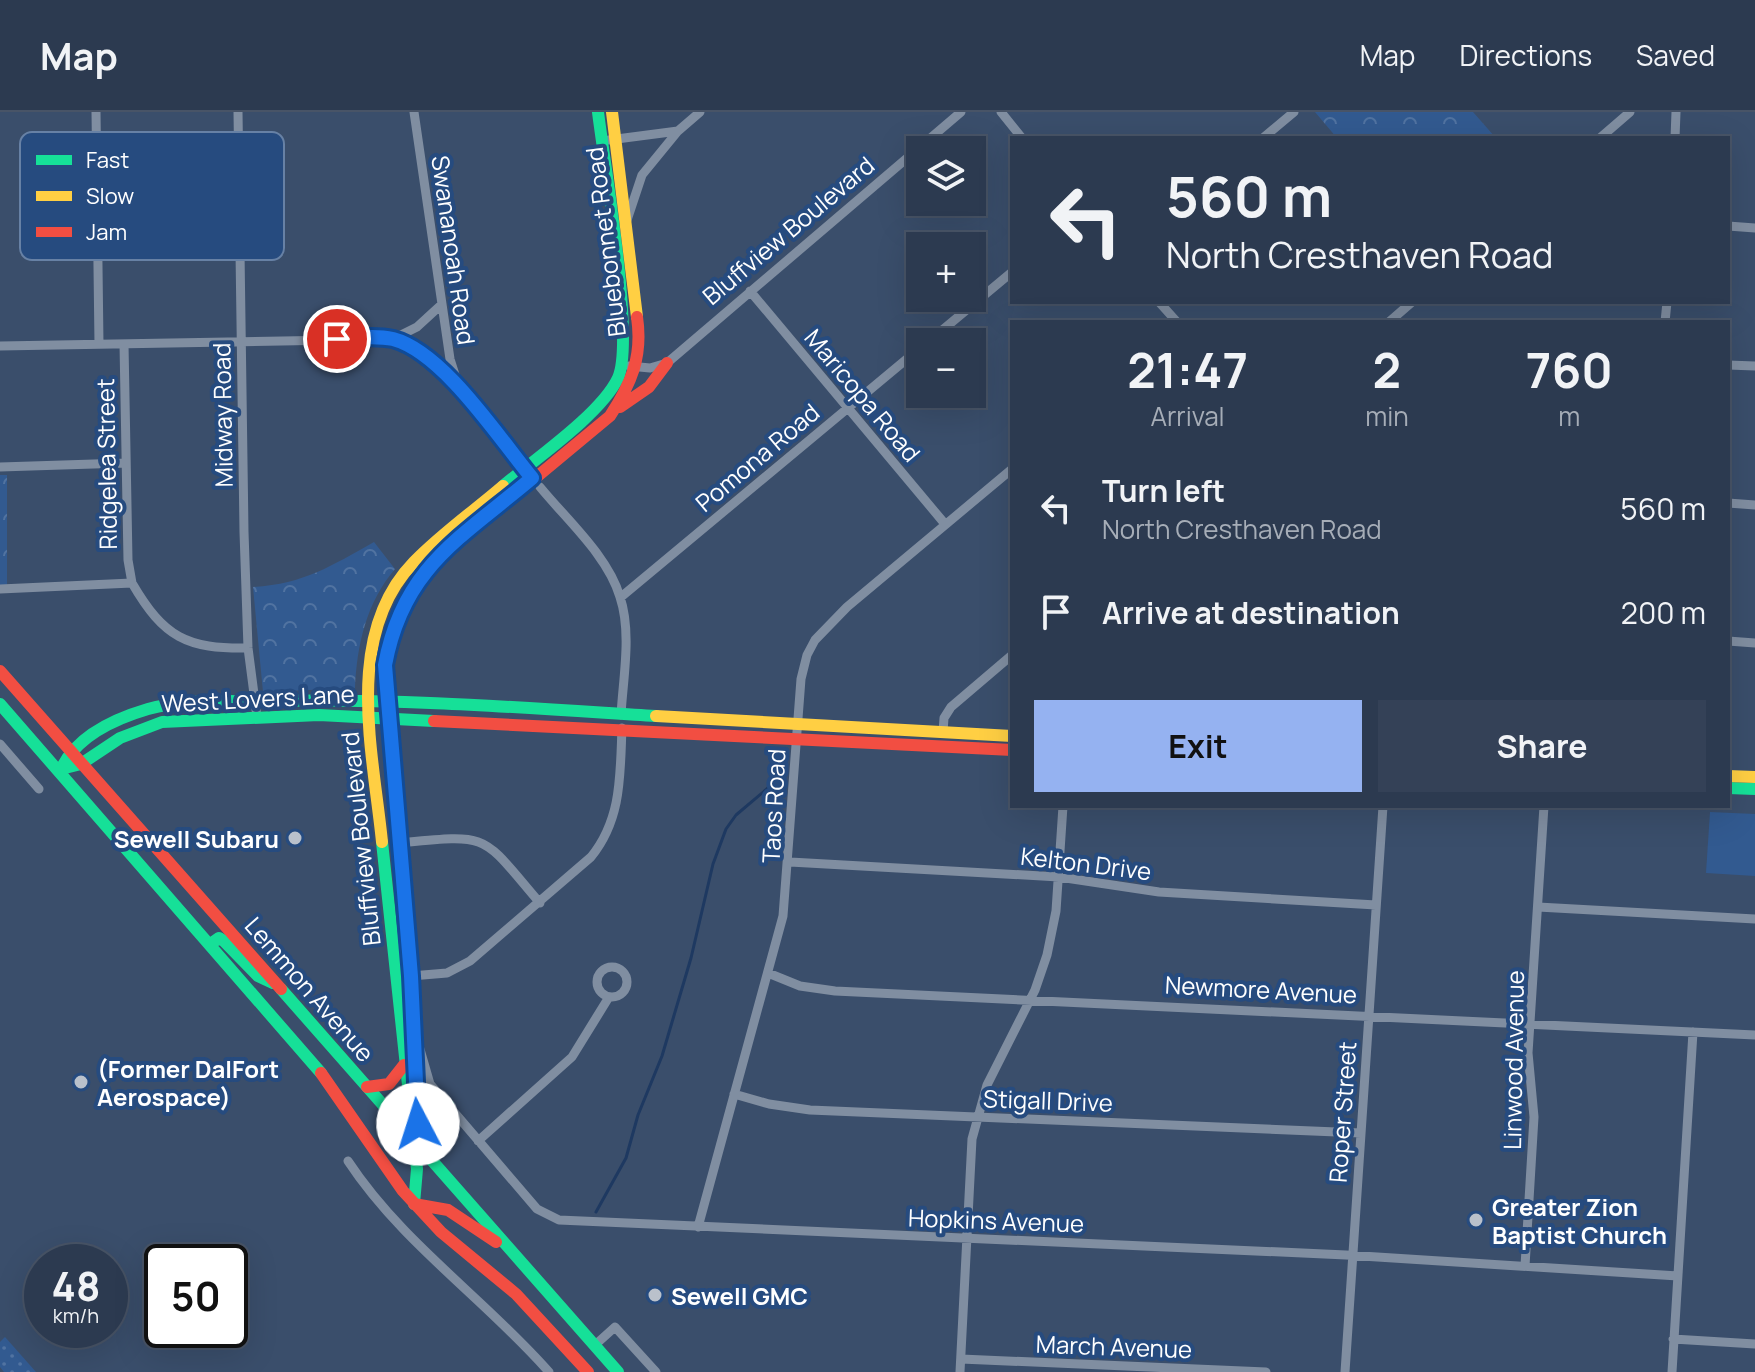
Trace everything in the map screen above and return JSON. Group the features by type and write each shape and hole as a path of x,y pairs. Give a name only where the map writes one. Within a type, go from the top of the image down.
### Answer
{"main road":[{"name":"Bluebonnet Road","path":"598,112 624,331 622,366"},
{"name":"Bluebonnet Road","path":"612,112 639,332 637,367"},
{"path":"617,408 649,387 667,363"},
{"name":"Bluffview Boulevard","path":"414,1204 418,1185 415,1139 404,1065 370,715 371,647 382,607 392,590 425,551 532,478 611,392 622,366"},
{"name":"Bluffview Boulevard","path":"415,1139 415,1029 386,701 385,665 389,641 407,594 426,569 617,408 637,367"},
{"name":"Lemmon Avenue","path":"0,671 618,1372"},
{"name":"West Lovers Lane","path":"70,750 106,726 149,709 189,703 252,701 369,700 622,721 797,731 942,739 1010,736"},
{"name":"Lemmon Avenue","path":"0,704 61,769 320,1069 388,1171 414,1204 441,1232 516,1294 588,1372"},
{"name":"West Lovers Lane","path":"61,769 81,764 120,738 162,722 370,715 622,721"},
{"name":"West Lovers Lane","path":"942,739 1010,750"},
{"path":"61,769 70,750"},
{"path":"1730,776 1755,777"},
{"path":"1730,788 1755,789"},
{"path":"384,845 399,843"},
{"path":"190,919 205,904"},
{"path":"212,943 219,938 224,941 258,976 276,984"},
{"path":"396,977 411,976"},
{"path":"367,1087 389,1084 404,1065"},
{"path":"417,1104 430,1099 448,1105"},
{"path":"414,1204 443,1207 462,1216 519,1261"},
{"path":"578,1361 595,1345"}],"street":[{"name":"Ridgelea Street","path":"96,112 96,132"},
{"name":"Midway Road","path":"238,112 238,132"},
{"name":"Swananoah Road","path":"414,112 450,359 461,391"},
{"path":"625,230 635,191 654,157 700,112"},
{"name":"Bluffview Boulevard","path":"667,363 961,112"},
{"path":"1001,112 1020,136"},
{"path":"1265,136 1294,112"},
{"path":"1602,136 1630,112"},
{"path":"1675,136 1676,112"},
{"path":"602,141 678,131"},
{"path":"650,136 654,157"},
{"path":"1730,226 1755,228"},
{"name":"Ridgelea Street","path":"98,260 99,344"},
{"name":"Midway Road","path":"240,260 248,648 252,701 257,717"},
{"path":"945,328 1010,274"},
{"name":"Maricopa Road","path":"750,291 945,524"},
{"path":"1161,304 1175,320"},
{"path":"1391,320 1410,304"},
{"path":"0,346 393,339 417,327 441,305"},
{"path":"393,339 435,365 461,391 605,566 621,597 625,633 619,792 611,825 591,857 459,968 411,976"},
{"name":"Ridgelea Street","path":"124,344 128,560 132,583"},
{"name":"Pomona Road","path":"621,597 906,360"},
{"path":"622,366 667,363"},
{"path":"1730,365 1755,366"},
{"path":"0,467 125,463"},
{"name":"Taos Road","path":"698,1227 783,916 790,862 803,665 815,640 847,607 1010,471"},
{"path":"1730,503 1755,505"},
{"path":"0,589 132,583 149,609 186,642 210,649 248,648"},
{"path":"1730,641 1755,643"},
{"path":"942,739 944,718 951,707 1010,657"},
{"path":"0,744 39,789"},
{"path":"960,1372 969,1164 976,1117 987,1085 1031,998 1051,938 1059,877 1063,808"},
{"name":"Roper Street","path":"1345,1372 1383,808"},
{"name":"Linwood Avenue","path":"1525,1266 1534,1130 1529,1023 1544,808"},
{"path":"399,843 461,837 482,840 493,848 540,903"},
{"name":"Kelton Drive","path":"790,862 1059,877 1159,892 1376,905"},
{"path":"1538,907 1755,919"},
{"name":"Newmore Avenue","path":"768,973 800,986 835,991 1369,1014 1755,1035"},
{"path":"478,1141 572,1057 609,997"},
{"name":"Hopkins Avenue","path":"415,1029 425,1076 537,1209 551,1218 966,1240 1353,1255 1678,1276"},
{"path":"1672,1372 1693,1032"},
{"name":"Stigall Drive","path":"734,1094 769,1104 810,1110 1361,1133"},
{"path":"348,1161 373,1199 440,1267 506,1324 549,1372"},
{"path":"595,1345 615,1327 656,1372"},
{"path":"1673,1339 1755,1344"},
{"name":"March Avenue","path":"961,1359 1266,1372"}],"green space":[{"path":"1315,112 1473,112 1494,136 1335,136"},
{"path":"0,475 7,475 7,585 0,585"},
{"path":"374,542 395,569 370,610 358,656 355,688 263,692 253,587 302,578"},
{"path":"1710,812 1755,814 1755,876 1706,873"},
{"path":"5,1337 36,1372 4,1372 0,1367 0,1342"}],"waterway":[{"path":"596,1212 626,1158 638,1115 662,1056 691,958 713,864 726,829 736,815 781,777"}],"traffic: fast":[{"path":"503,486 583,421 618,378 622,358 621,291 598,112"},
{"path":"61,769 76,748 109,724 148,709 192,702 414,702 656,716"},
{"path":"0,704 321,1073"},
{"path":"61,769 81,764 120,738 162,722 319,715 434,721"},
{"path":"1730,788 1755,789"},
{"path":"382,842 417,1169 414,1204"},
{"path":"212,943 219,938 224,941 258,976 273,983"},
{"path":"281,989 618,1372"},
{"path":"417,1104 430,1099 448,1105"}],"traffic: slow":[{"path":"612,112 637,317"},
{"path":"382,842 369,733 368,695 370,659 378,624 392,591 414,562 503,486"},
{"path":"656,716 1010,736"},
{"path":"1730,776 1755,777"},
{"path":"395,785 411,976 416,1133"}],"traffic: jam":[{"path":"395,785 387,673 397,622 409,596 426,569 610,416 634,370 638,345 637,317"},
{"path":"620,407 649,387 667,363"},
{"path":"0,671 281,989"},
{"path":"434,721 1010,750"},
{"path":"367,1087 389,1084 404,1065"},
{"path":"321,1073 403,1191 441,1232 516,1294 588,1372"},
{"path":"414,1204 448,1210 496,1242"}],"place":[{"name":"Sewell Subaru","path":"295,838"},
{"name":"(Former DalFort Aerospace)","path":"81,1082"},
{"name":"Greater Zion Baptist Church","path":"1476,1220"},
{"name":"Sewell GMC","path":"655,1295"}],"route":[{"path":"337,339 393,339 435,365 461,391 532,478 426,569 407,594 389,641 385,692 411,976 418,1124"}]}
